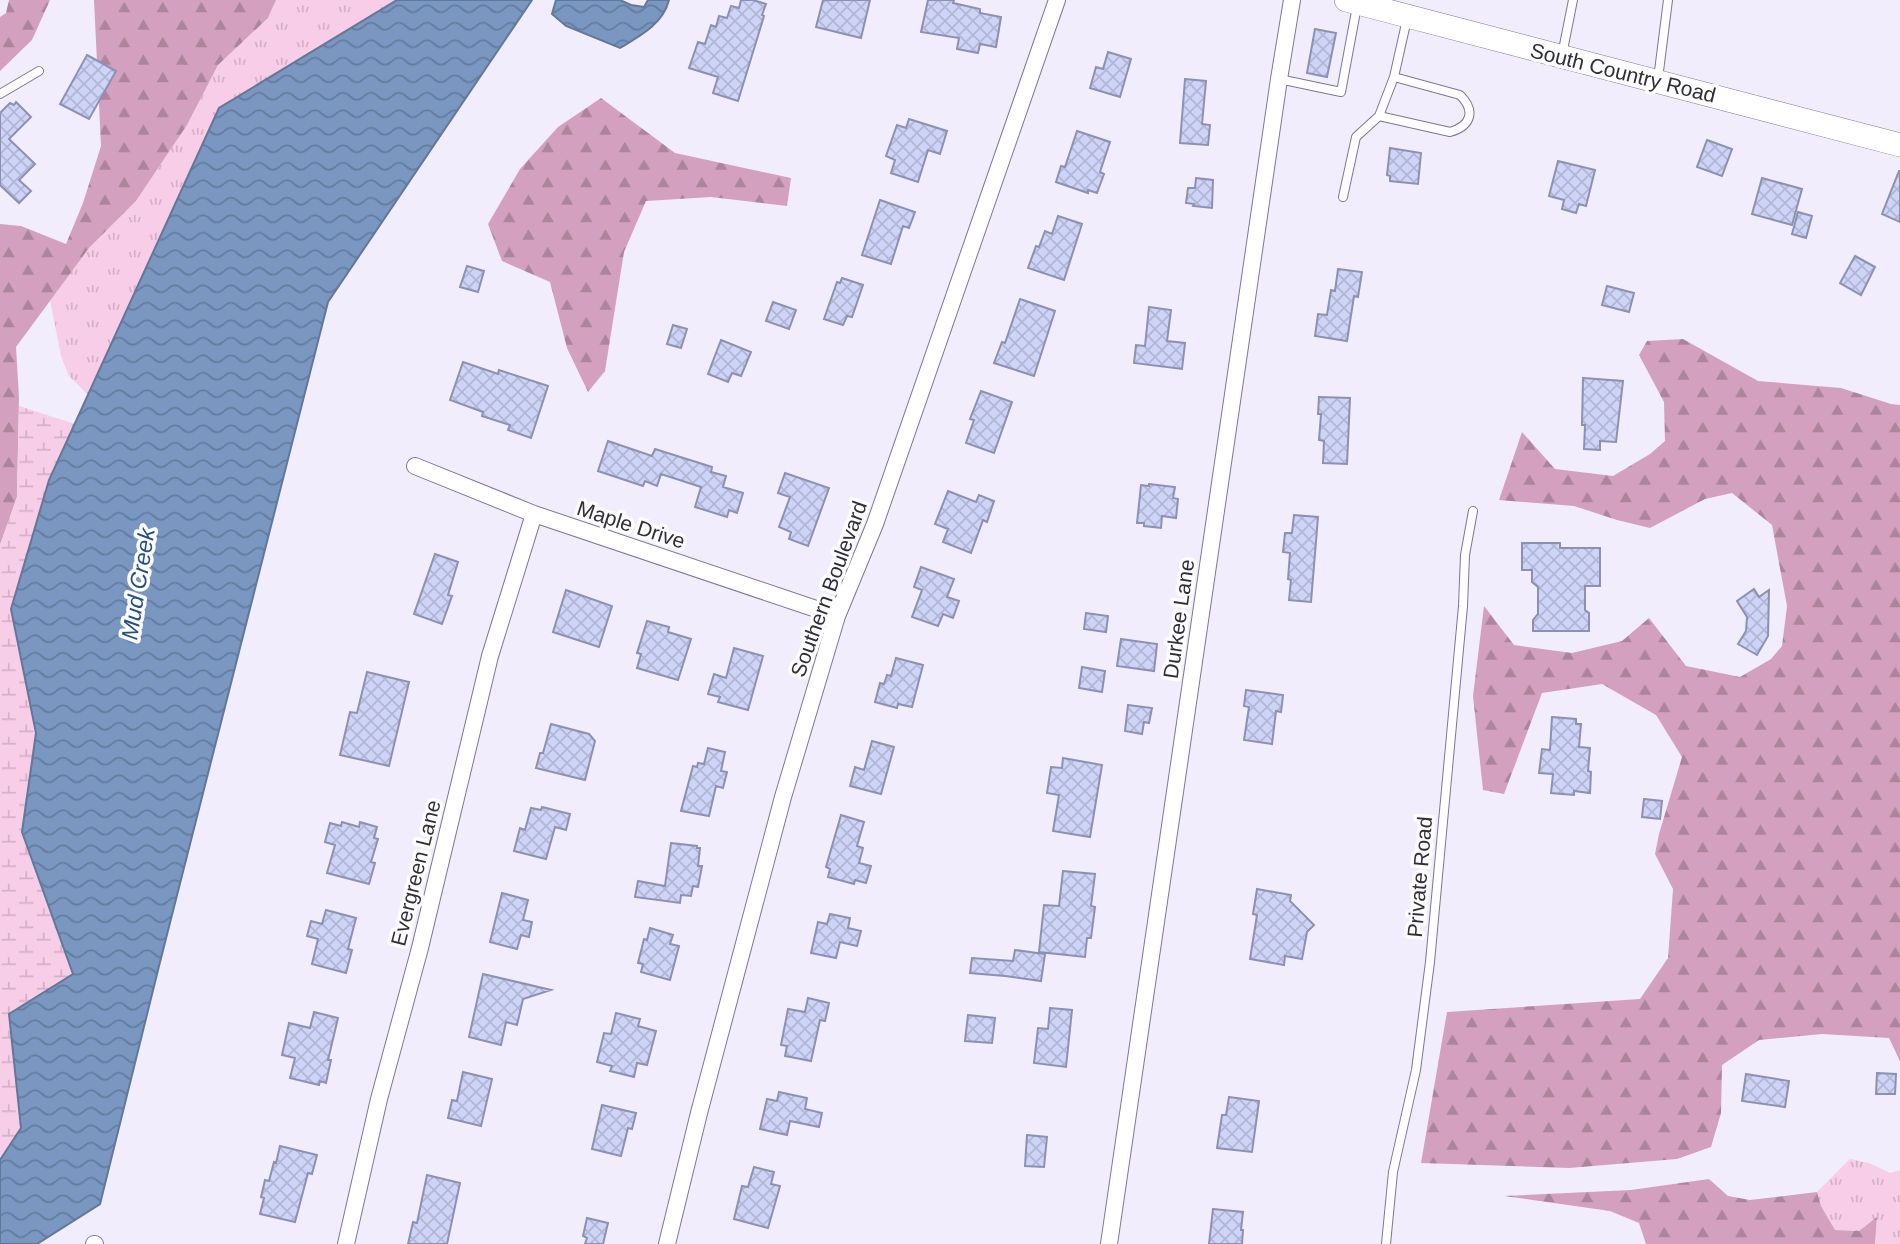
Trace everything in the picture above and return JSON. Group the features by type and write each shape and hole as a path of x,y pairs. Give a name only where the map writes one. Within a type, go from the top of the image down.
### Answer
{"main road":[{"name":"South Country Road","path":"1352,1 1900,145"}],"street":[{"name":"Southern Boulevard","path":"667,1244 782,797 837,616 875,524 1057,0"},
{"name":"Durkee Lane","path":"1109,1244 1292,0"},
{"name":"Maple Drive","path":"415,466 534,514 837,616"},
{"name":"Evergreen Lane","path":"346,1244 379,1099 420,948 490,656 534,514"}],"lane":[{"path":"1562,57 1573,0"},
{"path":"1658,82 1668,0"},
{"path":"1279,79 1340,92 1352,1"},
{"path":"1343,197 1356,137 1379,116 1394,78 1407,16"},
{"path":"0,94 40,71"},
{"path":"1379,116 1450,132 1466,124 1470,112 1467,102 1460,95 1394,78"},
{"name":"Private Road","path":"1386,1244 1392,1172 1416,1070 1430,962 1463,606 1465,555 1473,511"}],"green space":[{"path":"9,0 50,0 32,40 0,71 0,17 6,13"},
{"path":"94,0 276,0 268,18 218,65 187,125 136,201 89,248 16,347 19,397 17,497 0,545 0,224 21,226 66,244 83,203 101,146"},
{"path":"276,0 397,0 219,108 88,395 69,376 61,356 50,300 89,248 136,201 187,125 218,65 268,18"},
{"path":"601,98 675,153 791,178 787,206 711,197 646,201 624,252 605,371 588,392 567,348 550,282 502,261 488,224 520,169 558,127"},
{"path":"1683,339 1758,381 1841,388 1900,405 1900,1061 1889,1038 1822,1034 1759,1040 1722,1065 1721,1113 1711,1147 1677,1159 1569,1168 1421,1163 1447,1012 1640,999 1668,958 1673,889 1655,854 1682,757 1656,715 1602,684 1542,693 1504,794 1483,790 1473,696 1484,606 1514,645 1572,653 1622,641 1649,618 1686,666 1740,677 1771,659 1782,646 1787,606 1772,525 1732,493 1705,499 1650,528 1574,506 1499,500 1522,432 1555,469 1613,476 1650,454 1665,441 1664,402 1639,355 1647,341"},
{"path":"19,406 75,424 49,480 11,609 36,733 22,832 73,975 9,1014 21,1128 0,1160 0,545 17,497"},
{"path":"1850,1159 1869,1163 1890,1173 1900,1170 1900,1244 1875,1244 1877,1218 1859,1231 1835,1230 1821,1206 1817,1192"},
{"path":"1709,1179 1728,1196 1750,1200 1817,1192 1821,1206 1835,1230 1859,1231 1877,1217 1875,1244 1646,1244 1639,1223 1610,1211 1504,1196 1631,1190"}],"water":[{"name":"Mud Creek","path":"397,0 532,0 328,302 100,1204 37,1244 0,1244 0,1160 21,1128 9,1014 73,974 22,832 36,733 11,609 49,480 219,108"},
{"path":"556,0 620,0 644,7 648,0 669,0 656,23 620,48 566,26 552,14"}],"building":[{"path":"741,0 766,4 738,101 713,93 718,77 689,68 698,42 705,44 711,25 716,27 719,16 727,18 731,6 739,8"},
{"path":"823,0 870,0 861,38 816,27"},
{"path":"928,0 954,0 953,3 980,9 980,13 1001,17 996,47 980,44 978,53 957,49 959,38 921,32"},
{"path":"1315,29 1336,33 1327,77 1307,73"},
{"path":"1108,52 1131,59 1120,97 1090,88 1096,67 1103,69"},
{"path":"87,55 116,71 89,119 60,104"},
{"path":"1185,79 1206,81 1202,124 1210,125 1208,145 1180,143"},
{"path":"16,102 31,117 9,139 35,164 19,180 31,191 19,203 0,185 0,113 10,103 14,105"},
{"path":"909,119 947,131 940,154 928,150 918,182 891,173 895,160 886,156 897,125 906,128"},
{"path":"1077,131 1110,142 1100,172 1104,174 1097,193 1088,190 1088,193 1056,182 1061,166 1065,167"},
{"path":"1707,140 1732,149 1722,176 1697,167"},
{"path":"1390,148 1421,153 1418,184 1390,181 1390,176 1387,175"},
{"path":"1558,161 1595,170 1586,206 1579,204 1576,213 1562,209 1564,200 1549,196"},
{"path":"1900,171 1900,222 1882,214"},
{"path":"1196,178 1213,180 1212,208 1186,203 1188,188 1195,188"},
{"path":"1762,178 1802,189 1792,225 1752,214"},
{"path":"880,200 915,212 909,228 903,226 891,264 862,255"},
{"path":"1798,212 1812,216 1806,238 1792,234"},
{"path":"1058,216 1082,224 1064,280 1028,268 1036,246 1039,247 1045,231 1052,234"},
{"path":"1855,256 1875,267 1861,295 1840,283"},
{"path":"467,266 484,271 478,292 460,287"},
{"path":"1338,269 1362,272 1358,297 1354,296 1347,341 1315,336 1318,314 1327,315 1331,290 1335,291"},
{"path":"842,278 863,285 852,317 847,316 843,325 824,319 837,282 840,283"},
{"path":"1607,286 1634,293 1629,312 1602,305"},
{"path":"1020,299 1055,311 1034,376 994,363 1002,342 1005,343"},
{"path":"773,302 796,310 789,329 766,321"},
{"path":"1149,307 1171,310 1167,341 1185,343 1182,369 1134,363 1136,345 1145,346"},
{"path":"673,325 687,329 681,348 667,344"},
{"path":"721,340 751,352 741,376 732,373 728,382 708,374"},
{"path":"463,362 548,386 531,438 508,430 510,425 482,416 483,412 450,400"},
{"path":"1583,378 1623,381 1616,442 1600,441 1600,450 1584,449"},
{"path":"981,391 1012,402 994,453 966,443 974,420 970,419"},
{"path":"1319,397 1350,398 1347,464 1323,463 1324,441 1319,440"},
{"path":"608,441 652,456 655,449 712,467 711,472 726,476 723,487 743,493 737,513 729,510 727,517 695,507 701,487 661,474 657,486 645,481 643,486 598,471"},
{"path":"785,473 829,488 808,546 789,539 791,532 779,527 790,497 778,493"},
{"path":"1141,485 1175,487 1173,498 1178,499 1176,518 1162,516 1161,528 1137,523"},
{"path":"948,491 976,502 979,495 994,501 987,522 983,520 971,553 943,542 948,529 935,524"},
{"path":"1294,515 1318,517 1311,602 1289,600 1290,553 1283,552 1285,533 1292,533"},
{"path":"1522,543 1560,543 1560,548 1600,548 1600,586 1585,586 1585,610 1589,613 1589,631 1533,631 1533,620 1538,614 1538,587 1532,582 1532,570 1522,570"},
{"path":"435,554 458,562 448,595 452,596 442,624 414,614"},
{"path":"921,567 954,579 947,597 959,601 953,618 943,614 938,626 912,617 922,590 914,587"},
{"path":"1754,589 1759,597 1769,590 1768,636 1757,655 1738,644 1746,631 1747,617 1737,601"},
{"path":"566,590 612,606 599,647 553,632"},
{"path":"1086,613 1108,616 1106,632 1084,629"},
{"path":"647,621 669,627 668,632 691,639 678,680 637,668 641,654 637,653"},
{"path":"1121,639 1157,644 1154,671 1117,666"},
{"path":"734,648 763,656 748,710 718,702 720,697 708,694 714,674 726,678"},
{"path":"896,658 923,665 912,707 898,704 897,708 875,702 880,683 884,684 887,675 891,676"},
{"path":"1082,667 1105,671 1102,692 1079,688"},
{"path":"367,672 409,682 389,766 340,755 350,712 357,713"},
{"path":"1246,690 1283,695 1281,712 1276,711 1272,744 1244,740 1249,707 1244,706"},
{"path":"1128,705 1152,708 1149,723 1144,722 1142,734 1125,731"},
{"path":"1552,717 1576,719 1576,724 1581,724 1579,747 1590,748 1590,793 1551,793 1553,774 1539,773 1542,749 1550,750"},
{"path":"551,724 589,734 595,741 585,780 536,768"},
{"path":"872,741 894,747 881,794 850,786 855,767 864,770"},
{"path":"708,748 725,752 721,771 727,772 723,788 716,786 709,816 681,811 693,766 704,764"},
{"path":"1063,758 1102,765 1090,837 1053,831 1059,795 1047,793 1051,767 1062,768"},
{"path":"1644,799 1662,801 1660,819 1642,817"},
{"path":"542,807 570,814 566,830 555,827 546,859 514,851 520,828 525,830 531,808 541,810"},
{"path":"841,815 864,822 857,846 863,848 859,863 871,866 866,883 855,880 854,884 828,877 830,869 826,867"},
{"path":"342,822 359,827 360,822 377,827 374,838 378,839 371,862 375,863 369,884 327,873 335,845 325,842 330,823 341,826"},
{"path":"671,843 700,848 698,866 702,866 698,887 693,886 691,896 681,895 680,903 635,897 638,881 665,886"},
{"path":"1063,871 1095,874 1091,906 1095,907 1091,938 1087,938 1085,957 1039,952 1044,905 1059,906"},
{"path":"1257,889 1291,895 1290,901 1314,925 1307,932 1302,959 1285,956 1284,965 1250,959 1257,915 1253,914"},
{"path":"502,893 528,900 523,920 532,922 529,937 521,935 517,949 490,942"},
{"path":"326,910 356,918 348,949 352,950 346,973 312,964 318,939 307,936 311,921 322,924"},
{"path":"830,914 850,918 848,928 861,931 857,946 840,942 836,958 811,953 818,922 827,924"},
{"path":"650,928 673,935 670,944 679,946 670,980 641,972 643,964 638,963 644,939 647,940"},
{"path":"1015,950 1045,954 1041,981 970,973 972,958 1013,961"},
{"path":"483,974 551,990 523,999 517,1025 506,1022 501,1045 469,1037"},
{"path":"808,998 829,1003 825,1021 820,1020 811,1061 785,1056 787,1046 781,1045 788,1009 805,1012"},
{"path":"1050,1008 1072,1010 1066,1067 1034,1063 1038,1028 1048,1029"},
{"path":"314,1012 338,1018 328,1060 331,1060 326,1083 320,1081 319,1085 290,1078 295,1058 282,1055 289,1023 310,1028"},
{"path":"616,1013 640,1019 638,1026 656,1031 647,1065 637,1063 634,1077 610,1071 612,1066 597,1062 604,1033 611,1034"},
{"path":"968,1015 995,1018 992,1043 965,1041"},
{"path":"463,1072 492,1079 481,1126 448,1118 452,1100 457,1101"},
{"path":"1877,1073 1896,1074 1895,1094 1876,1094"},
{"path":"1746,1074 1789,1081 1785,1107 1742,1101"},
{"path":"779,1092 807,1098 805,1109 822,1113 819,1127 790,1121 787,1135 760,1129 767,1099 777,1101"},
{"path":"1229,1097 1259,1101 1252,1152 1217,1148 1222,1115 1226,1115"},
{"path":"602,1105 636,1113 632,1129 628,1128 621,1156 592,1149"},
{"path":"1027,1135 1047,1137 1044,1167 1025,1166"},
{"path":"280,1146 317,1155 312,1174 308,1173 295,1222 260,1214 265,1180 269,1181"},
{"path":"754,1167 774,1172 771,1184 780,1186 768,1228 734,1219 742,1186 748,1187"},
{"path":"427,1175 460,1183 447,1244 408,1244 413,1222 417,1223"},
{"path":"1213,1209 1243,1212 1242,1244 1209,1244"},
{"path":"587,1218 608,1223 603,1244 585,1244 587,1238 583,1236"}]}
